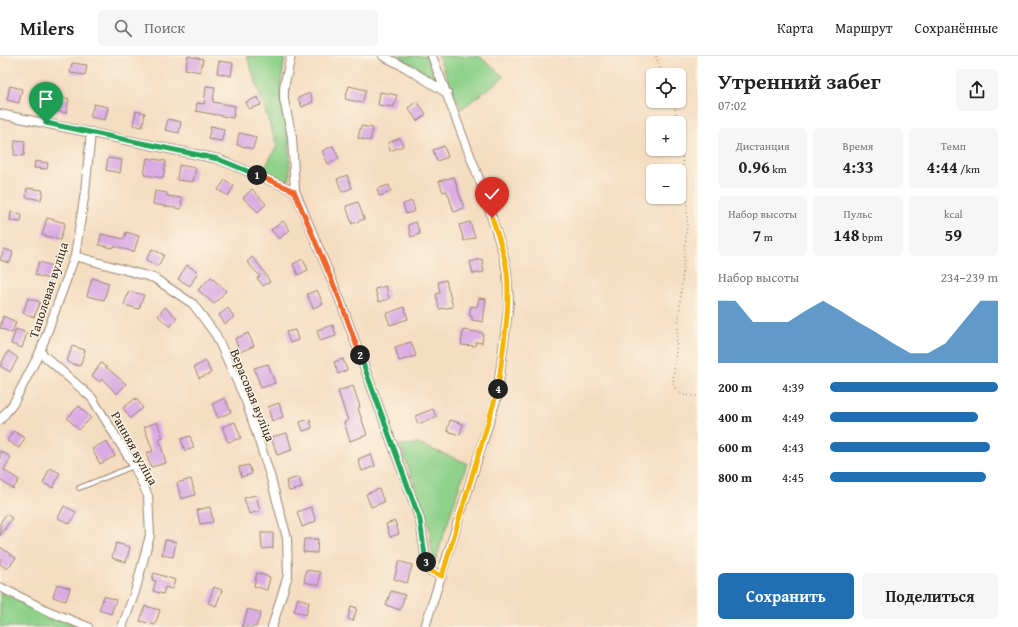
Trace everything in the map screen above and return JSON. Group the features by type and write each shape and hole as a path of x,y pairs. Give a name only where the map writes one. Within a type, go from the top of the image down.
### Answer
{"street":[{"path":"290,56 284,87 284,100 292,137 294,191 340,300 418,512 426,561 430,571 442,576"},
{"path":"383,56 405,67 447,93"},
{"path":"425,627 497,397 509,302 507,272 503,253 447,93 432,56"},
{"path":"0,114 218,159 294,191"},
{"name":"Таполевая вуліца","path":"0,420 13,404 40,352 75,256 85,192 91,132"},
{"name":"Верасовая вуліца","path":"75,256 154,278 193,304 216,335 246,401 270,475 287,538 288,575 272,627"},
{"name":"Ранняя вуліца","path":"40,352 92,398 134,466 148,496 150,534 135,592 124,625"},
{"path":"0,587 48,611 88,627"}],"lane":[{"path":"79,488 134,466"}],"path":[{"path":"656,56 660,68"},
{"path":"682,156 686,201 686,224 673,384 684,396 698,396"}],"green space":[{"path":"247,56 285,56 280,90 289,142 290,179 282,181 264,169 277,146"},
{"path":"395,56 426,56 437,82 412,64"},
{"path":"438,56 479,56 504,77 461,109"},
{"path":"418,444 467,463 434,565 428,521 400,445"},
{"path":"0,592 79,627 0,627"}],"building":[{"path":"188,56 203,59 200,72 185,69"},
{"path":"219,61 233,63 231,76 217,73"},
{"path":"72,63 87,65 85,75 70,73"},
{"path":"10,86 22,89 19,103 7,100"},
{"path":"206,86 215,87 213,102 235,106 233,118 196,111 197,103 204,104"},
{"path":"349,86 366,90 362,103 345,99"},
{"path":"380,92 397,95 394,107 378,105"},
{"path":"310,93 313,102 302,107 298,98"},
{"path":"57,96 69,99 66,113 53,110"},
{"path":"258,97 261,105 249,109 246,102"},
{"path":"417,101 426,114 417,121 408,108"},
{"path":"94,104 108,107 105,120 90,117"},
{"path":"136,111 145,113 142,127 133,125"},
{"path":"168,119 181,122 179,133 165,130"},
{"path":"211,126 224,129 222,141 208,139"},
{"path":"361,126 373,128 370,141 358,138"},
{"path":"239,133 256,137 253,149 237,145"},
{"path":"400,138 403,146 390,151 388,143"},
{"path":"15,140 25,141 24,156 14,155"},
{"path":"333,146 339,159 328,164 322,151"},
{"path":"444,146 448,157 437,161 433,150"},
{"path":"108,158 122,160 120,173 106,170"},
{"path":"147,158 166,161 163,178 144,175"},
{"path":"35,161 48,163 47,169 34,168"},
{"path":"179,165 196,168 193,182 177,180"},
{"path":"347,175 352,188 342,192 337,179"},
{"path":"454,177 464,208 454,212 447,191 443,192 439,181"},
{"path":"225,180 234,186 228,196 218,190"},
{"path":"389,185 391,192 379,196 377,189"},
{"path":"27,188 43,190 41,200 26,197"},
{"path":"252,189 266,204 258,212 243,198"},
{"path":"155,191 167,193 167,196 182,198 181,209 153,204"},
{"path":"412,201 415,211 406,214 403,204"},
{"path":"358,202 364,219 352,224 346,206"},
{"path":"11,212 22,214 21,222 10,221"},
{"path":"47,218 65,223 60,240 42,235"},
{"path":"283,221 290,230 279,239 271,230"},
{"path":"416,222 420,234 411,237 408,225"},
{"path":"470,222 475,237 464,241 459,225"},
{"path":"126,232 139,236 134,252 114,246 113,248 99,245 101,234 124,239"},
{"path":"4,249 13,252 10,263 0,260"},
{"path":"152,249 164,255 158,266 146,260"},
{"path":"252,257 261,267 270,282 263,286 257,278 260,276 247,262"},
{"path":"303,259 308,270 298,275 293,264"},
{"path":"482,259 484,272 473,274 470,262"},
{"path":"39,262 53,266 49,279 35,275"},
{"path":"187,265 198,272 190,286 178,279"},
{"path":"211,277 226,291 214,304 198,290"},
{"path":"92,278 109,283 104,300 87,296"},
{"path":"446,280 453,307 439,309 436,294 440,293 438,282"},
{"path":"386,286 389,299 379,302 375,289"},
{"path":"317,290 323,304 313,308 307,294"},
{"path":"129,291 144,295 139,309 124,305"},
{"path":"28,298 40,302 34,317 23,313"},
{"path":"479,298 486,299 483,322 472,320 472,316 469,316 471,306 477,307"},
{"path":"165,307 177,318 170,327 158,316"},
{"path":"404,307 408,319 390,325 386,314"},
{"path":"228,308 234,317 225,324 219,315"},
{"path":"3,316 16,322 12,333 0,328"},
{"path":"333,325 336,336 320,341 317,330"},
{"path":"16,329 27,333 22,348 11,344"},
{"path":"295,330 298,340 290,343 286,332"},
{"path":"463,330 483,333 482,343 476,342 475,346 461,345"},
{"path":"248,333 254,346 240,352 235,339"},
{"path":"411,342 416,356 399,361 395,347"},
{"path":"72,346 85,350 80,366 67,362"},
{"path":"8,351 18,358 10,372 0,366"},
{"path":"343,359 347,370 338,374 334,362"},
{"path":"206,361 211,373 199,378 194,367"},
{"path":"101,363 126,384 117,394 102,379 100,382 92,376"},
{"path":"268,364 275,383 261,388 254,368"},
{"path":"353,386 360,407 358,408 367,435 350,441 344,422 348,421 338,391"},
{"path":"136,398 143,408 130,418 123,408"},
{"path":"225,398 231,412 218,418 212,404"},
{"path":"279,403 283,417 272,421 268,407"},
{"path":"79,406 91,418 79,430 67,418"},
{"path":"433,409 436,417 418,424 415,416"},
{"path":"310,419 312,428 303,431 300,422"},
{"path":"450,420 463,424 460,435 447,431"},
{"path":"157,422 163,438 159,439 166,463 151,467 146,453 153,451 144,427"},
{"path":"235,422 241,438 228,442 222,427"},
{"path":"13,431 25,438 19,448 7,441"},
{"path":"287,433 292,450 277,455 271,437"},
{"path":"190,436 194,448 185,451 181,439"},
{"path":"106,441 115,456 100,464 92,449"},
{"path":"0,451 11,457 4,470 19,480 13,489 0,480"},
{"path":"371,454 375,466 362,471 358,459"},
{"path":"249,465 252,474 241,477 239,467"},
{"path":"50,468 60,473 53,488 43,483"},
{"path":"299,477 302,488 289,491 286,481"},
{"path":"191,479 195,495 181,499 177,483"},
{"path":"379,489 384,502 371,507 366,494"},
{"path":"256,495 260,511 249,514 244,498"},
{"path":"64,506 76,512 70,524 58,518"},
{"path":"210,507 213,522 200,524 197,510"},
{"path":"311,507 316,521 302,527 297,512"},
{"path":"6,514 12,518 0,536 0,523"},
{"path":"395,521 399,534 390,537 386,524"},
{"path":"261,533 273,533 273,548 262,549"},
{"path":"304,539 318,539 317,553 303,552"},
{"path":"165,540 176,542 173,557 162,555"},
{"path":"116,543 130,547 126,562 112,558"},
{"path":"0,547 16,558 7,569 0,564"},
{"path":"399,561 412,565 407,583 394,579"},
{"path":"306,570 320,572 319,585 304,582"},
{"path":"154,573 175,580 172,589 165,587 163,594 153,591 156,581 152,580"},
{"path":"257,573 270,577 267,590 254,586"},
{"path":"57,584 70,588 66,601 53,597"},
{"path":"214,587 222,590 216,606 208,603"},
{"path":"391,591 405,595 400,610 386,605"},
{"path":"104,596 116,600 111,614 99,610"},
{"path":"298,598 309,602 306,615 294,611"},
{"path":"145,606 160,610 155,625 140,621"},
{"path":"351,606 357,608 353,621 348,619"},
{"path":"248,609 261,613 256,627 242,627"}],"route":[{"path":"46,123 218,159 294,191 340,300 420,520 426,561 430,571 442,576 497,397 509,302 507,272 503,253 492,218"}]}
